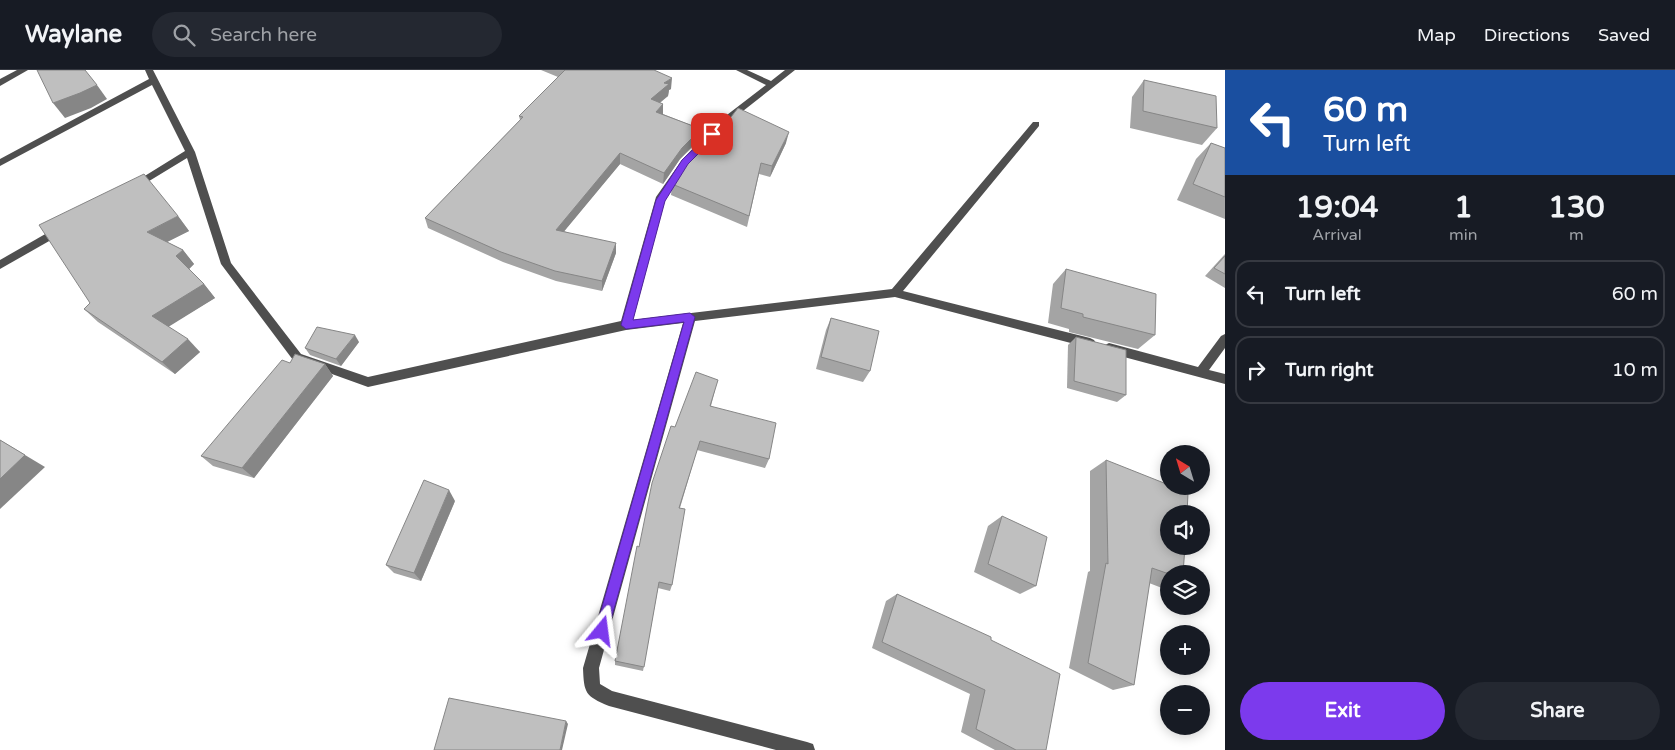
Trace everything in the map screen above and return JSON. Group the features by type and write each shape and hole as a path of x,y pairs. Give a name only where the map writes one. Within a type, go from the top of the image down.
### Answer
{"street":[{"path":"0,83 24,70"},
{"path":"740,70 771,84"},
{"path":"626,325 660,200 685,162 726,120 791,70"},
{"path":"0,164 151,75 190,152 226,264 297,357 368,382 626,325 895,293 1225,379"},
{"path":"895,293 1036,124"},
{"path":"124,191 190,152"},
{"path":"0,265 74,221"},
{"path":"690,317 591,668 592,688 609,698 807,750"},
{"path":"1201,372 1225,339"}],"building":[{"path":"37,70 85,70 97,85 53,103"},
{"path":"565,70 654,70 672,78 664,83 669,84 651,99 663,104 656,112 701,129 682,148 664,173 620,153 556,230 616,243 602,281 555,271 501,252 425,218 523,117 519,116"},
{"path":"1144,80 1216,96 1217,128 1143,111"},
{"path":"738,108 789,132 772,166 761,163 749,216 672,184 691,154 712,133 717,135"},
{"path":"1211,143 1225,148 1225,197 1193,184"},
{"path":"144,174 178,216 147,232 183,250 176,256 204,284 152,316 188,339 162,362 84,309 90,303 39,225"},
{"path":"1225,256 1225,274 1214,268"},
{"path":"1066,269 1156,294 1155,335 1083,317 1083,314 1061,308"},
{"path":"831,318 879,331 870,371 821,357"},
{"path":"317,327 355,335 336,359 305,348"},
{"path":"1076,337 1126,350 1126,395 1074,381"},
{"path":"295,354 325,364 242,468 201,456 282,360 290,363"},
{"path":"696,372 718,380 710,406 776,423 769,459 700,441 679,508 685,509 672,585 659,582 644,667 615,661 637,546 639,547 652,483 671,426 675,427"},
{"path":"0,440 25,455 0,479"},
{"path":"1106,460 1160,481 1160,495 1188,495 1187,505 1160,505 1160,555 1184,555 1184,565 1160,565 1160,571 1152,568 1134,685 1088,663 1106,563 1108,564"},
{"path":"424,480 449,490 414,573 386,565"},
{"path":"1002,516 1047,537 1036,586 988,564"},
{"path":"897,594 991,637 991,640 1060,674 1046,750 1016,750 976,729 985,690 882,642"},
{"path":"449,698 566,721 560,750 434,750"}],"route":[{"path":"602,631 690,317 626,325 660,200 685,162 712,134"}]}
